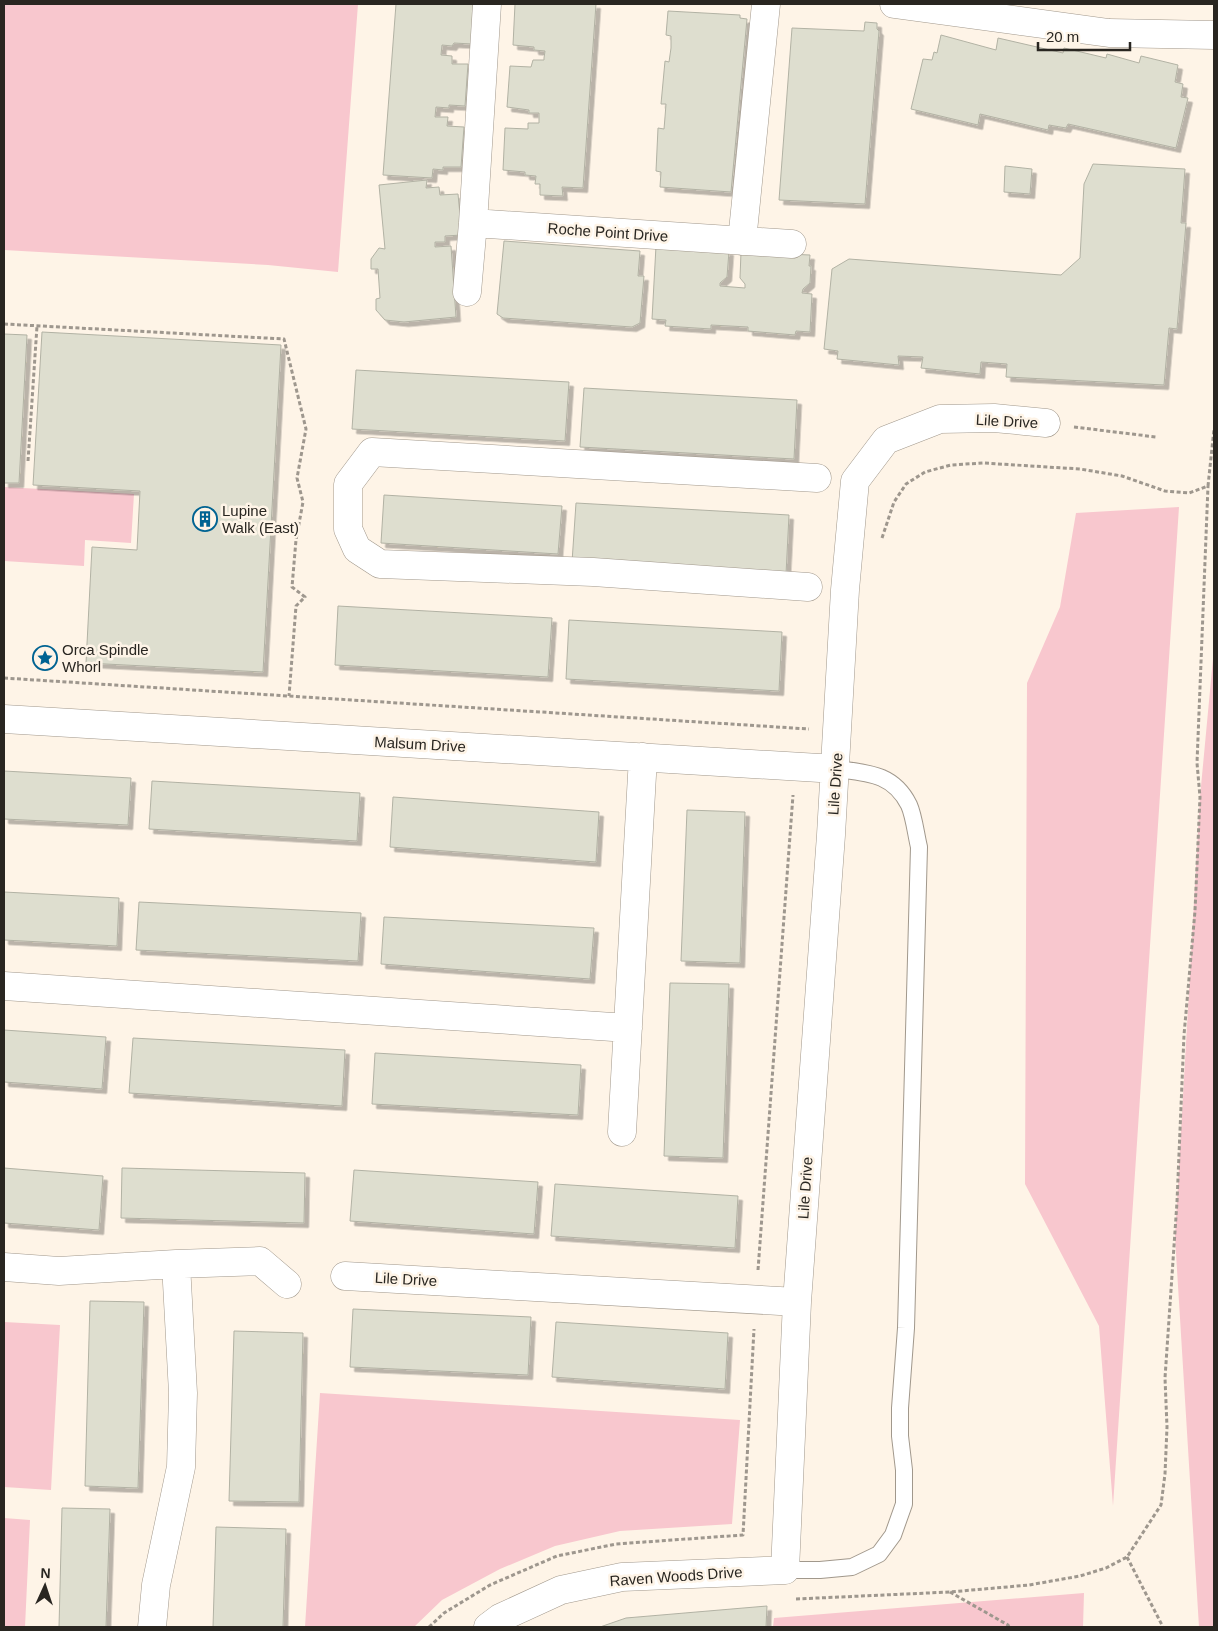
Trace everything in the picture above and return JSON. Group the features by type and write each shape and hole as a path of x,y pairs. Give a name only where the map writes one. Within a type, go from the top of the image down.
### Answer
{"street":[{"path":"467,292 487,4"},
{"path":"742,241 766,4"},
{"path":"894,4 1109,33 1214,35"},
{"name":"Roche Point Drive","path":"473,223 792,244"},
{"name":"Lile Drive","path":"784,1570 796,1302 836,769 845,590 855,481 886,440 940,419 994,418 1046,423"},
{"path":"808,588 593,572 380,564 357,549 348,529 348,484 372,452 817,478"},
{"name":"Malsum Drive","path":"4,719 836,769"},
{"path":"622,1132 643,757"},
{"path":"4,986 628,1028"},
{"path":"4,1267 59,1272 176,1264 260,1261 287,1284"},
{"path":"152,1627 156,1585 181,1467 183,1393 176,1264"},
{"name":"Lile Drive","path":"345,1276 796,1302"},
{"name":"Raven Woods Drive","path":"488,1627 500,1618 560,1590 622,1577 784,1570"}],"lane":[{"path":"784,1570 852,1568 878,1554 893,1535 904,1504 900,1408 906,1328 919,847 910,806 895,784 879,776 836,769"}],"path":[{"path":"4,324 284,339 306,428 297,478 303,502 296,540 292,587 305,597 296,606 289,696"},
{"path":"28,461 37,326"},
{"path":"1046,423 1156,437"},
{"path":"787,1599 950,1592 1029,1586 1080,1576 1106,1568 1127,1558 1160,1505 1165,1474 1167,1428 1165,1378 1177,1202 1184,1035 1196,892 1200,797 1197,763 1208,486 1214,430"},
{"path":"881,541 894,502 906,484 925,472 952,466 983,463 1080,469 1122,476 1165,491 1189,493 1208,486"},
{"path":"4,678 797,728 838,733"},
{"path":"743,1535 756,1300 797,728"},
{"path":"1127,1558 1164,1627"},
{"path":"950,1592 1009,1627"}],"shaded area":[{"path":"4,4 358,4 338,272 268,265 4,250"},
{"path":"4,487 134,494 131,543 85,540 84,566 4,561"},
{"path":"1179,507 1113,1506 1099,1326 1025,1184 1027,683 1060,607 1076,513"},
{"path":"1214,648 1214,1627 1199,1627 1175,1237 1200,797"},
{"path":"4,1322 60,1325 51,1490 4,1487"},
{"path":"320,1393 740,1420 732,1524 620,1531 555,1546 500,1569 442,1600 414,1627 305,1627"},
{"path":"4,1518 30,1520 25,1627 4,1627"},
{"path":"1084,1593 1083,1627 773,1627 774,1618"}],"building":[{"path":"396,4 473,4 472,44 454,43 452,46 442,45 441,55 452,56 452,64 468,64 465,106 449,105 449,108 436,107 435,117 448,117 447,126 464,127 461,167 443,167 443,170 433,169 432,178 383,175"},
{"path":"515,4 596,4 583,188 562,187 563,196 540,195 540,184 535,184 536,176 525,175 525,172 503,170 505,128 528,129 528,123 539,123 539,113 529,113 529,110 507,107 510,66 531,67 533,60 544,60 545,51 534,50 534,47 513,45"},
{"path":"668,11 740,15 740,18 747,19 731,192 660,187 661,172 656,171 658,128 664,129 665,117 666,104 661,104 665,61 669,62 671,48 671,36 666,35"},
{"path":"865,22 877,23 879,31 865,204 779,200 792,28 864,31"},
{"path":"941,35 996,50 998,38 1063,53 1064,48 1106,58 1107,54 1139,63 1141,56 1178,65 1175,82 1183,84 1181,97 1188,98 1176,148 1068,124 1066,128 1049,125 1048,130 980,114 978,125 911,109 923,59 932,60 934,52 937,53"},
{"path":"1093,164 1185,169 1181,223 1186,223 1177,329 1169,328 1164,385 1006,377 1007,364 981,362 980,374 921,368 923,357 898,356 899,365 837,359 838,351 824,349 832,269 849,259 1061,275 1080,258 1084,184"},
{"path":"1005,166 1032,169 1030,194 1004,192"},
{"path":"427,180 426,188 439,187 440,195 458,194 462,235 445,236 445,242 435,242 435,247 451,246 456,317 404,322 385,320 376,310 376,299 380,298 378,269 371,269 371,259 379,248 385,249 379,185"},
{"path":"504,241 640,251 638,276 644,276 640,323 632,327 503,318 497,314"},
{"path":"656,246 729,251 727,277 720,283 720,286 745,288 745,284 740,278 741,252 810,255 810,283 803,289 802,293 812,294 810,332 796,331 795,335 748,331 748,327 711,325 711,329 665,326 666,320 652,319"},
{"name":"Lupine Walk (East)","path":"42,332 281,345 263,672 86,663 92,547 137,550 140,491 33,485"},
{"path":"4,334 27,335 19,483 4,483"},
{"path":"356,370 569,382 565,441 352,429"},
{"path":"584,388 797,400 794,459 580,447"},
{"path":"384,495 562,506 558,554 381,543"},
{"path":"576,503 789,515 786,574 572,562"},
{"path":"338,606 552,618 548,677 335,665"},
{"path":"569,620 782,632 779,691 566,679"},
{"path":"4,771 131,778 128,825 4,819"},
{"path":"152,781 360,793 357,841 149,829"},
{"path":"393,797 599,812 596,862 390,847"},
{"path":"687,810 745,812 740,963 681,961"},
{"path":"4,892 119,898 117,946 4,940"},
{"path":"139,902 361,913 358,961 136,950"},
{"path":"384,917 594,928 590,979 381,964"},
{"path":"670,983 729,984 723,1158 664,1156"},
{"path":"4,1030 106,1037 102,1089 4,1082"},
{"path":"133,1038 345,1050 342,1106 129,1093"},
{"path":"375,1053 581,1065 578,1115 372,1104"},
{"path":"4,1168 103,1176 99,1230 4,1223"},
{"path":"122,1168 305,1173 304,1223 121,1218"},
{"path":"354,1170 538,1182 534,1234 350,1221"},
{"path":"555,1184 738,1196 735,1248 551,1236"},
{"path":"90,1301 144,1302 138,1488 85,1486"},
{"path":"353,1309 531,1317 528,1375 350,1367"},
{"path":"556,1322 728,1333 725,1389 552,1377"},
{"path":"234,1331 303,1333 299,1502 229,1501"},
{"path":"62,1508 110,1509 106,1627 59,1627"},
{"path":"216,1527 286,1529 283,1627 213,1627"},
{"path":"767,1606 766,1627 600,1627 626,1618"}],"place":[{"name":"Lupine Walk (East)","path":"205,519"},
{"name":"Orca Spindle Whorl","path":"45,658"}]}
